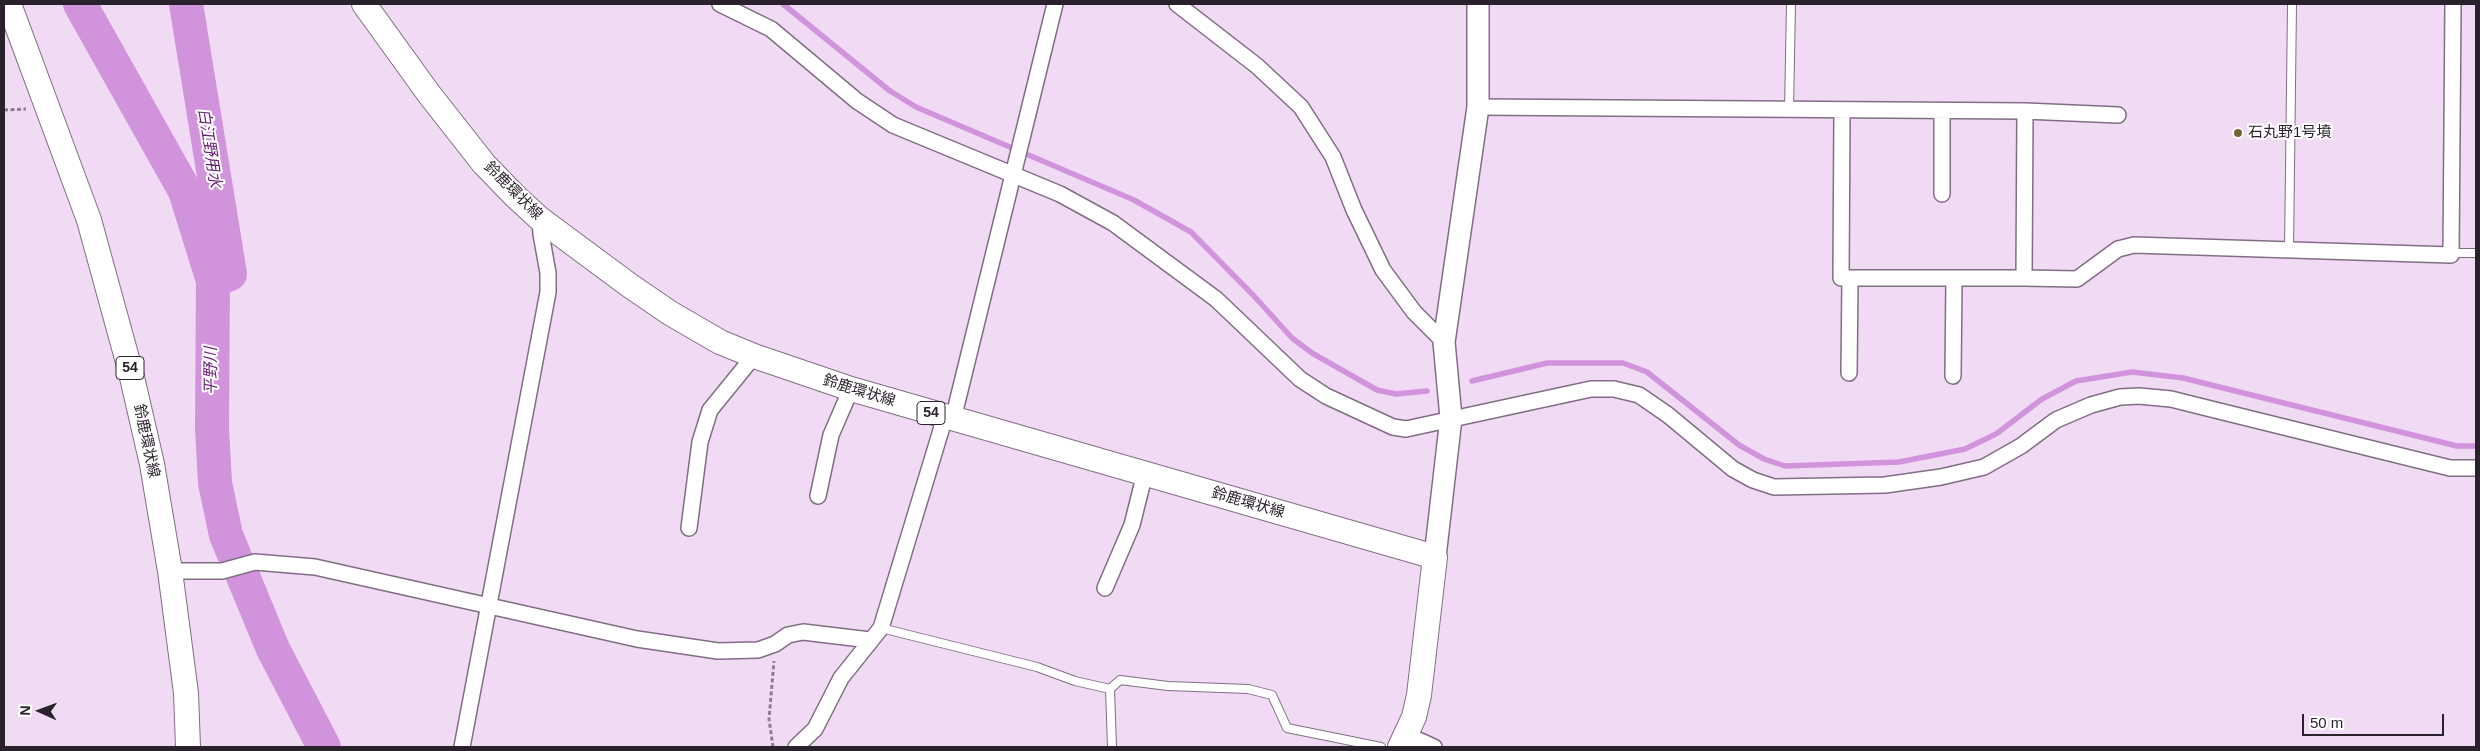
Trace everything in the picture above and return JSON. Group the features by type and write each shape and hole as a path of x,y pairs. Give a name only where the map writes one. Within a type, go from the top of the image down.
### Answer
{"main road":[{"name":"鈴鹿環状線","path":"9,4 90,220 140,409 152,464 170,571 186,693 188,747"},
{"name":"鈴鹿環状線","path":"364,4 429,94 484,164 540,219 670,313 720,342 754,356 851,389 1435,557"},
{"path":"1404,741 1419,695 1435,557"}],"street":[{"path":"720,4 771,29 877,116 893,125 1016,171 1113,223 1216,299 1300,379 1326,396 1393,427 1406,429 1591,389 1614,389 1638,395 1668,416 1733,469 1753,480 1774,487 1885,486 1941,478 1984,467 2020,446 2056,420 2091,405 2120,397 2139,396 2171,399 2450,468 2476,468"},
{"path":"796,747 815,729 841,678 880,628 949,418 1016,171 1055,4"},
{"path":"1177,4 1257,66 1283,88 1301,107 1333,157 1354,210 1383,270 1414,312 1444,342"},
{"path":"1435,557 1451,418 1444,342 1478,107 1478,4"},
{"path":"1842,111 1841,278 2077,279 2118,249 2134,245 2451,255 2453,4"},
{"path":"1478,107 1942,112 2025,111 2118,115"},
{"path":"2024,278 2025,111"},
{"path":"1942,112 1942,194"},
{"path":"462,747 548,292 548,273 540,234 540,219"},
{"path":"1953,376 1954,278"},
{"path":"1849,373 1850,279"},
{"path":"689,528 700,442 710,410 754,356"},
{"path":"818,496 831,434 851,389"},
{"path":"1104,588 1132,525 1145,473"},
{"path":"170,571 222,571 255,562 315,567 637,639 718,651 758,650 775,644 788,634 804,632 870,640"},
{"path":"1404,741 1434,747"}],"lane":[{"path":"1789,110 1791,4"},
{"path":"2289,251 2292,4"},
{"path":"2451,252 2476,253"},
{"path":"880,628 1037,667 1110,689"},
{"path":"1112,747 1110,689 1120,680 1168,686 1248,689 1272,695 1288,728 1381,747"}],"path":[{"path":"772,747 769,719 775,644"}],"waterway":[{"name":"平野川","path":"80,4 185,191 213,281 212,428 215,483 226,535 273,649 324,747"},
{"name":"白江野用水","path":"186,4 230,274 222,277"},
{"path":"783,4 890,91 916,107 1134,200 1191,232 1292,338 1312,353 1377,390 1396,394 1427,391"},
{"path":"1472,381 1547,363 1623,363 1647,372 1739,445 1764,459 1785,466 1899,462 1965,449 1996,434 2042,399 2076,381 2132,372 2183,378 2457,446 2476,446"}],"place":[{"name":"石丸野1号墳","path":"2238,133"}]}
